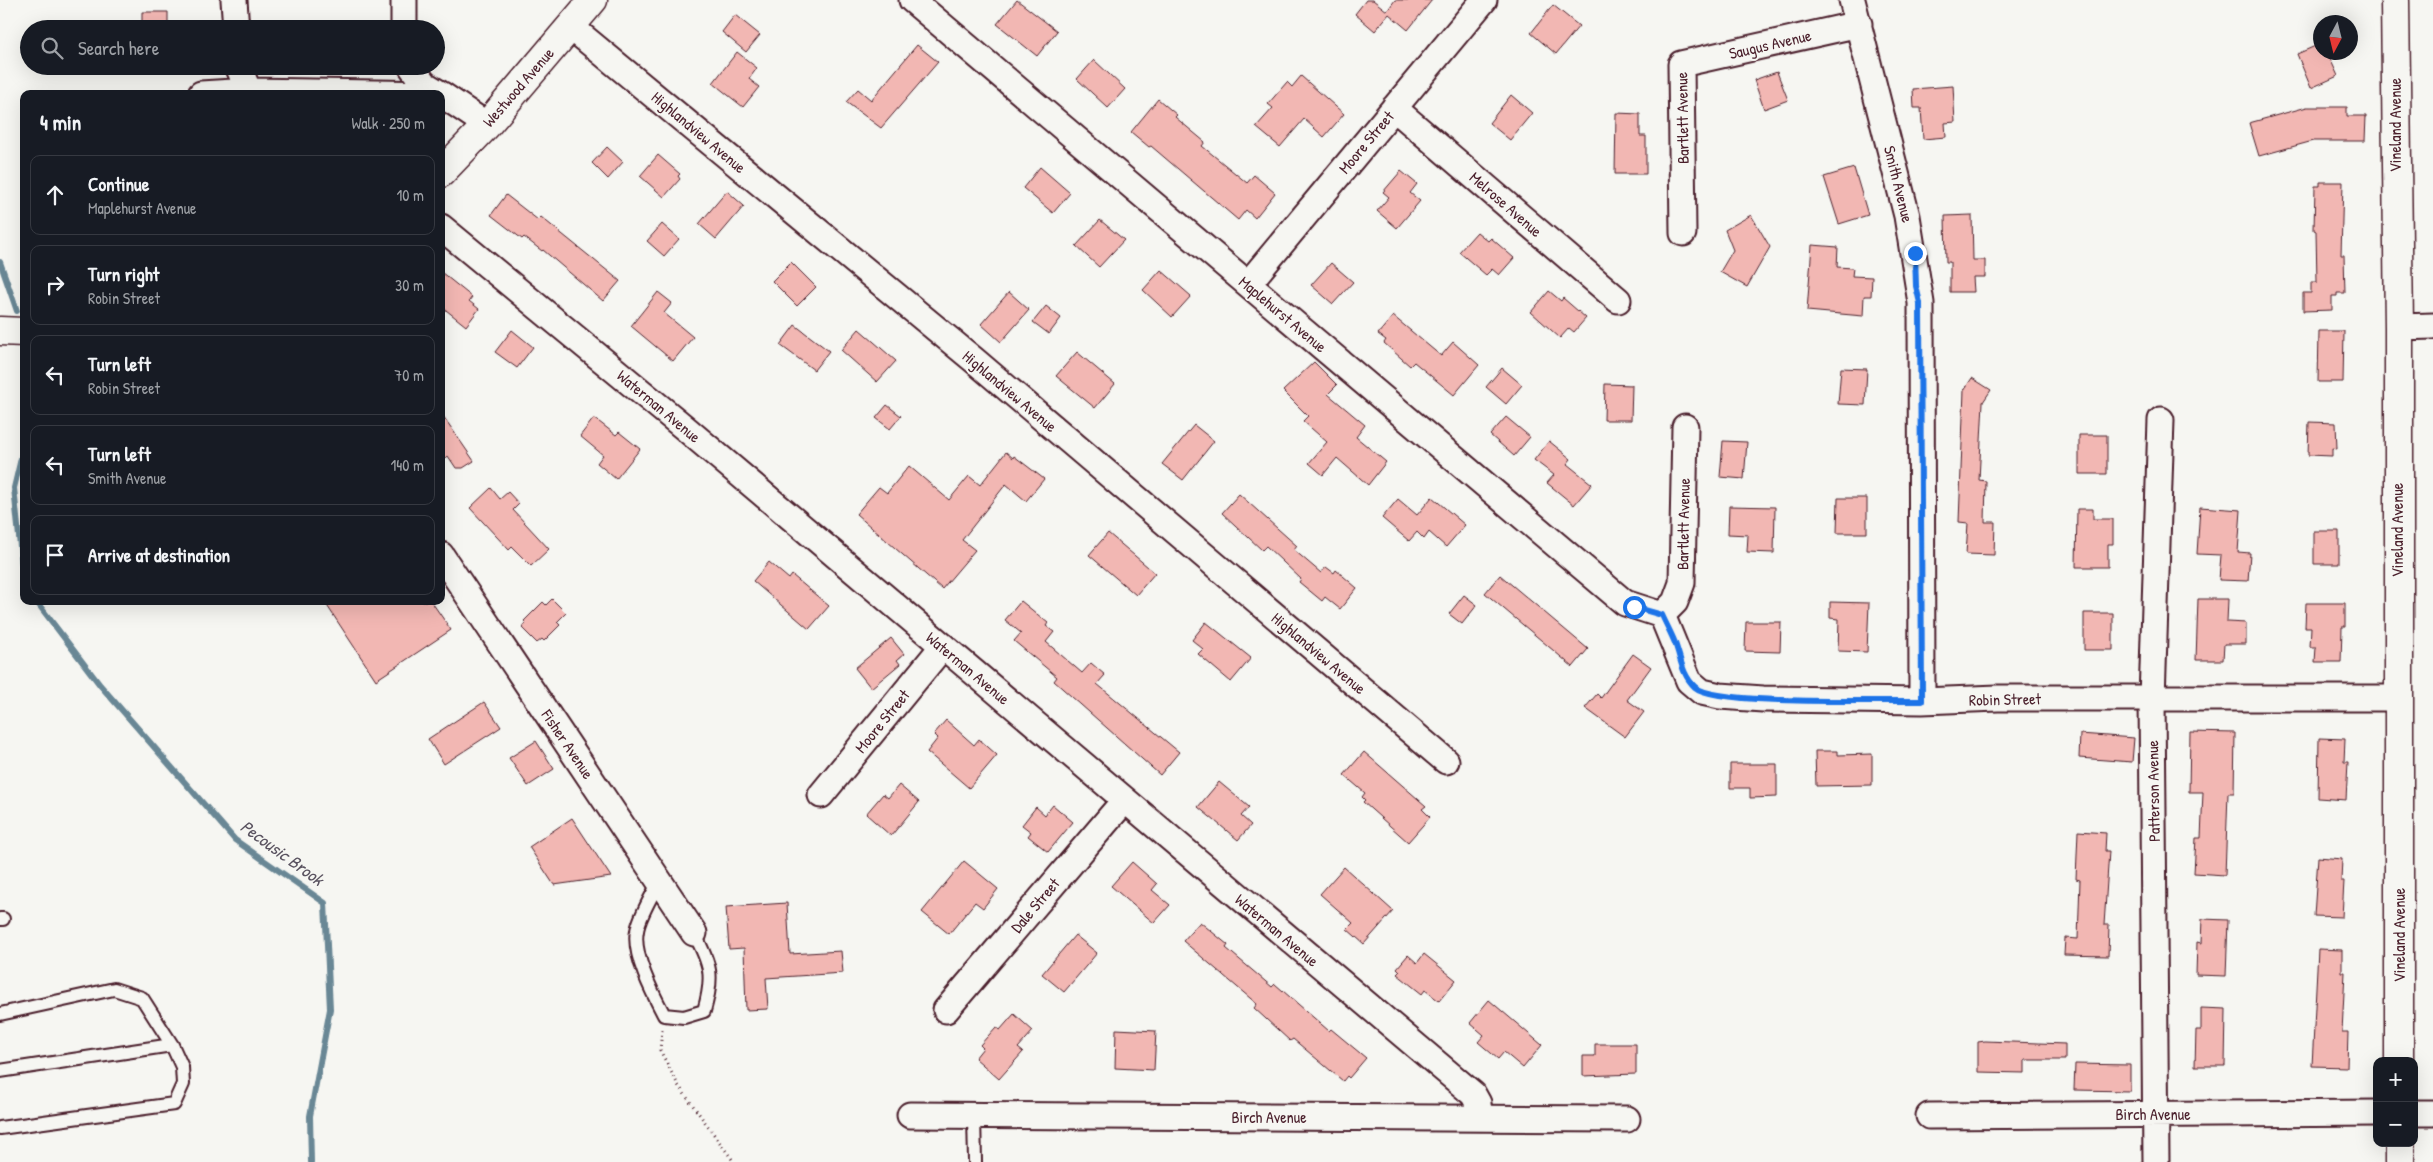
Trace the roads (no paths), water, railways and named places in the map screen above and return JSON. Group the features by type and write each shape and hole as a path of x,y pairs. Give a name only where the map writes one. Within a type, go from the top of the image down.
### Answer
{"street":[{"path":"234,0 235,20"},
{"path":"404,0 404,20"},
{"name":"Westwood Avenue","path":"445,168 487,125 593,0"},
{"name":"Maplehurst Avenue","path":"912,0 1625,603 1662,615"},
{"name":"Moore Street","path":"1248,284 1484,0"},
{"name":"Smith Avenue","path":"1852,0 1910,225 1920,303 1922,701"},
{"name":"Vineland Avenue","path":"2395,0 2398,327 2399,1057"},
{"name":"Saugus Avenue","path":"1681,64 1859,24"},
{"name":"Highlandview Avenue","path":"571,27 974,360 1446,760"},
{"name":"Bartlett Avenue","path":"1681,64 1683,233"},
{"path":"242,75 248,90"},
{"path":"418,75 424,84 434,90"},
{"path":"445,97 487,125"},
{"name":"Melrose Avenue","path":"1394,108 1618,300"},
{"name":"Waterman Avenue","path":"445,230 685,428 1475,1096 1479,1105 1479,1118"},
{"path":"2398,327 2433,326"},
{"path":"0,331 20,332"},
{"name":"Patterson Avenue","path":"2156,1162 2152,699 2160,420"},
{"name":"Bartlett Avenue","path":"1662,615 1675,602 1682,583 1685,426"},
{"name":"Fisher Avenue","path":"445,561 694,933"},
{"name":"Robin Street","path":"1662,615 1675,644 1685,674 1702,692 1720,696 1763,699 1922,701 1998,698 2398,698"},
{"name":"Moore Street","path":"821,795 943,646"},
{"name":"Dale Street","path":"946,1010 1124,801"},
{"path":"2418,1113 2433,1113"},
{"name":"Birch Avenue","path":"1929,1116 2373,1114"},
{"name":"Birch Avenue","path":"910,1115 1627,1119"},
{"path":"2400,1147 2400,1162"}],"lane":[{"path":"659,881 637,931 639,952 646,975 664,1015 684,1017 704,1011 712,985 706,955 694,933"},
{"path":"0,1014 114,989 142,998 172,1045 182,1067 183,1084 174,1104 0,1128"},
{"path":"0,1071 172,1045"},
{"path":"974,1116 975,1162"}],"waterway":[{"name":"Pecousic Brook","path":"0,262 17,311"},
{"name":"Pecousic Brook","path":"20,463 14,488 20,546"},
{"name":"Pecousic Brook","path":"39,605 100,685 235,840 325,903 330,1009 310,1116 311,1162"}]}
